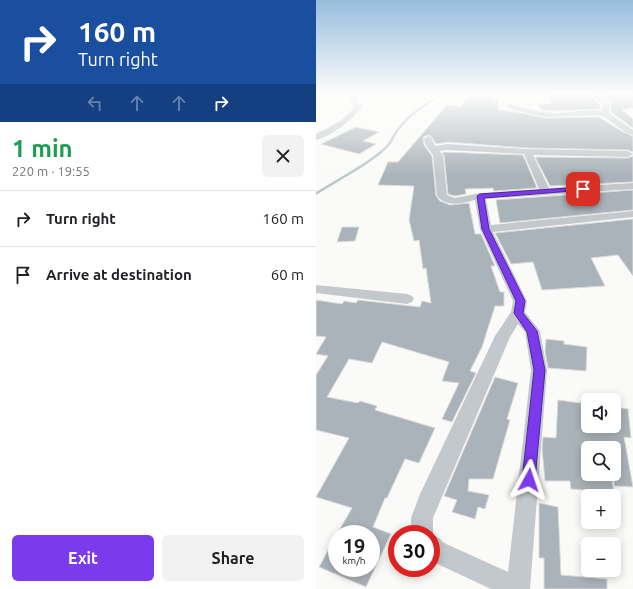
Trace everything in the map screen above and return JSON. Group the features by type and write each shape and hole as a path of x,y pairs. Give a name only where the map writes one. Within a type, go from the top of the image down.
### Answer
{"street":[{"path":"316,137 342,121"},
{"path":"617,121 628,136 626,150 630,157"},
{"path":"428,139 429,144 434,149 439,160 442,196 455,201 480,196 633,186"},
{"path":"434,149 447,147 630,157"},
{"path":"527,152 546,192"},
{"path":"422,525 422,518 428,502 503,336 518,313 520,301 486,229 480,196"},
{"path":"486,229 633,214"},
{"path":"316,289 407,299"},
{"path":"440,552 518,589 539,370 532,331 518,313"}],"building":[{"path":"433,121 606,121 623,132 633,136 633,152 628,150 527,148 447,142 436,144 431,136 427,135 423,138 424,145 432,156 436,196 440,201 450,205 469,203 475,234 481,234 495,266 491,266 500,292 504,292 504,306 495,306 482,347 470,371 476,373 452,422 442,419 459,383 442,381 449,362 382,342 372,363 349,359 327,397 358,403 360,401 377,406 375,410 435,428 419,463 405,459 387,498 385,498 374,525 342,525 352,508 316,497 349,438 316,430 316,375 328,356 316,354 326,337 316,336 316,300 342,304 344,301 356,303 358,300 420,307 422,301 431,303 426,268 423,269 419,240 414,241 409,220 414,186 378,185 388,162 398,162"},
{"path":"624,121 633,121 633,128"},
{"path":"356,127 379,132 363,141 376,144 359,154 321,144"},
{"path":"442,152 523,155 537,188 494,191 493,188 465,189 466,194 455,196 448,194 444,155"},
{"path":"633,156 633,182 550,186 535,157 628,158"},
{"path":"633,190 633,210 500,223 496,200"},
{"path":"633,219 633,276 618,255 591,258 605,286 542,290 533,262 511,264 495,233"},
{"path":"342,227 359,227 355,241 337,242"},
{"path":"546,339 564,341 564,344 587,347 586,371 548,368 545,352"},
{"path":"495,377 518,383 507,419 510,420 493,479 469,479 468,491 489,495 485,509 478,507 475,519 452,512 457,500 444,496"},
{"path":"558,400 581,403 581,433 621,433 621,408 628,409 631,438 624,437 633,487 614,486 614,481 621,481 621,441 581,441 581,481 612,481 614,489 571,489 570,481 545,481 542,449 543,437 556,438"},
{"path":"539,503 558,507 561,575 607,579 607,589 544,589 544,558 539,558"},
{"path":"380,530 388,533 388,540 380,557"},
{"path":"328,550 328,571 319,567"},
{"path":"342,577 371,577 366,587"}],"waterway":[{"path":"316,194 362,166 380,153 389,145 394,135 405,121"}],"route":[{"path":"529,480 539,370 532,331 518,313 520,301 486,229 480,196 583,189"}]}
